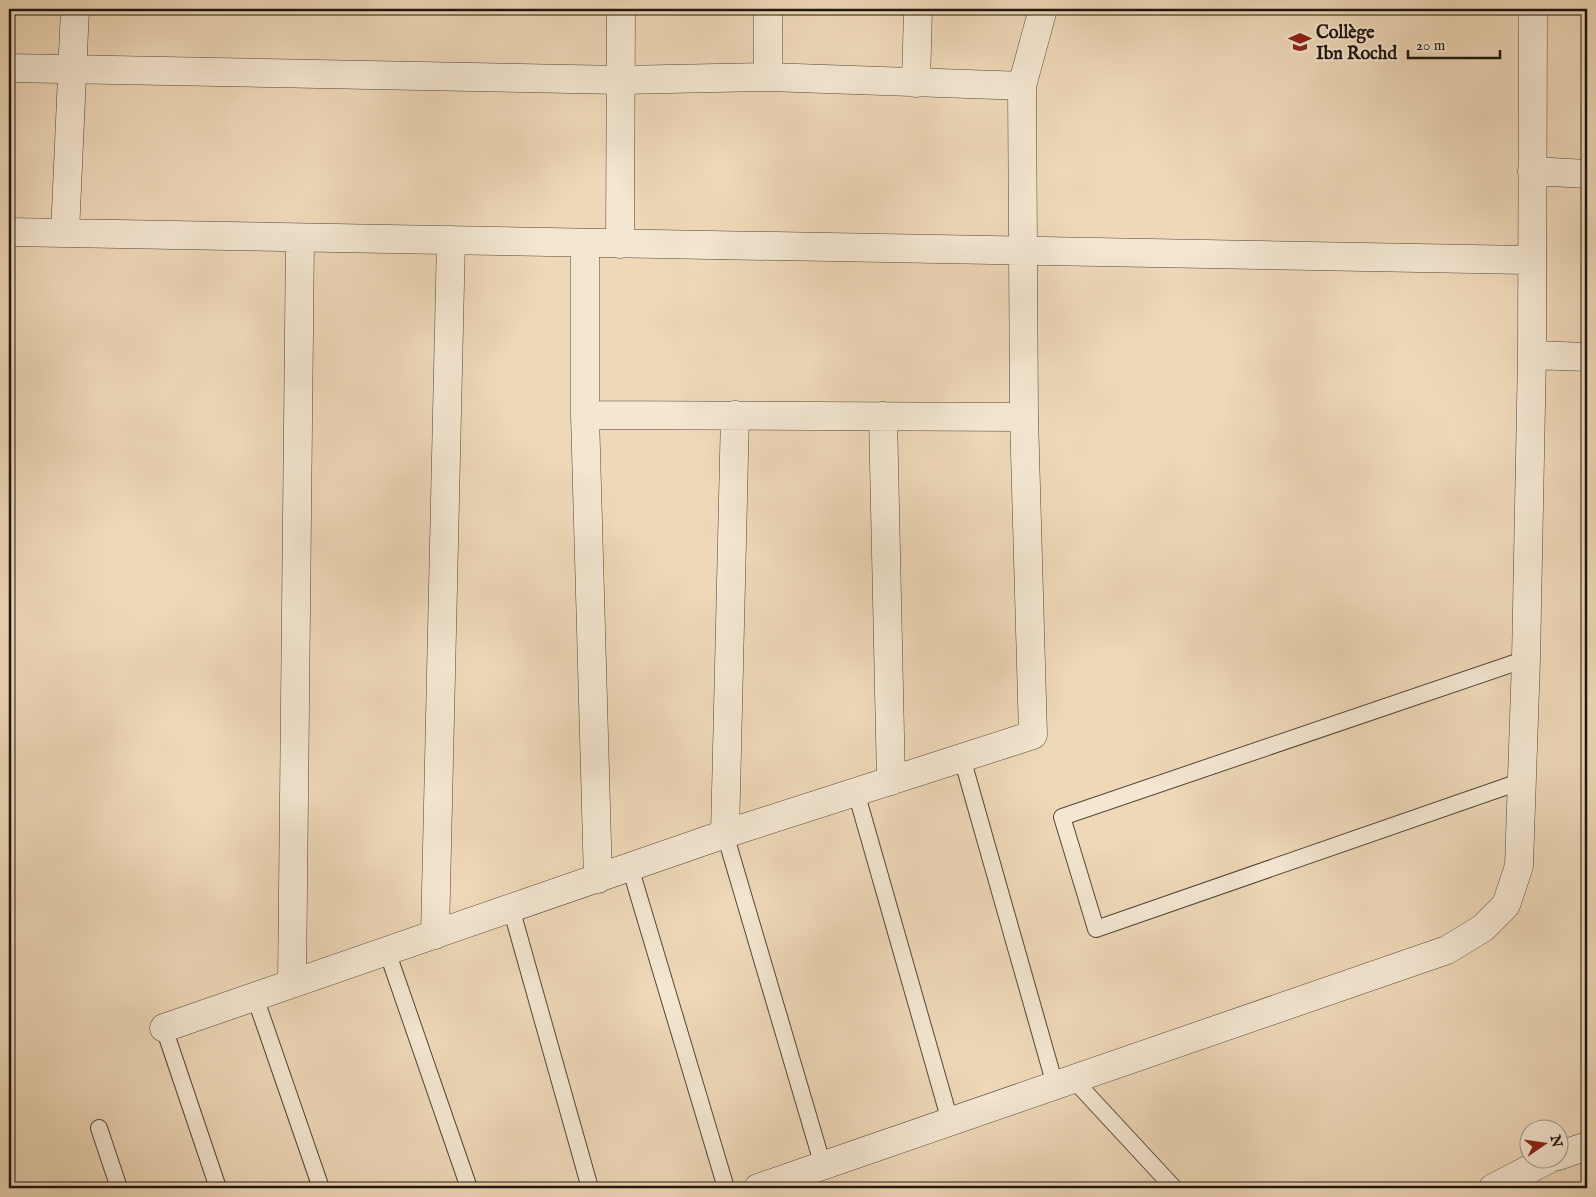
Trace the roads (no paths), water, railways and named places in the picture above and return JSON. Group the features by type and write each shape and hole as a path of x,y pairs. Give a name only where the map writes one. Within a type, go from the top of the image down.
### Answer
{"street":[{"path":"64,233 75,9"},
{"path":"620,244 621,9"},
{"path":"768,9 768,78"},
{"path":"916,84 918,9"},
{"path":"164,1028 725,834 1033,735 1024,417 1022,86 1043,9"},
{"path":"758,1188 1447,950 1483,928 1506,905 1519,866 1526,659 1532,355 1533,9"},
{"path":"9,68 621,80 768,78 1022,86"},
{"path":"1532,171 1587,174"},
{"path":"9,232 1532,260"},
{"path":"292,984 300,238"},
{"path":"435,935 451,240"},
{"path":"585,243 585,414 598,879"},
{"path":"1532,355 1587,357"},
{"path":"585,414 1024,417"},
{"path":"725,834 735,415"},
{"path":"883,416 891,781"},
{"path":"1568,1153 1587,1146"},
{"path":"1493,1188 1528,1170"}],"lane":[{"path":"1522,781 1096,929 1062,817 1526,659"},
{"path":"962,758 1064,1082 1174,1188"},
{"path":"856,792 950,1122"},
{"path":"725,834 823,1166"},
{"path":"630,867 726,1188"},
{"path":"511,908 590,1188"},
{"path":"387,951 469,1188"},
{"path":"254,997 321,1188"},
{"path":"164,1028 218,1188"},
{"path":"99,1128 119,1188"}],"place":[{"name":"Collège Ibn Rochd","path":"1300,42"}]}
